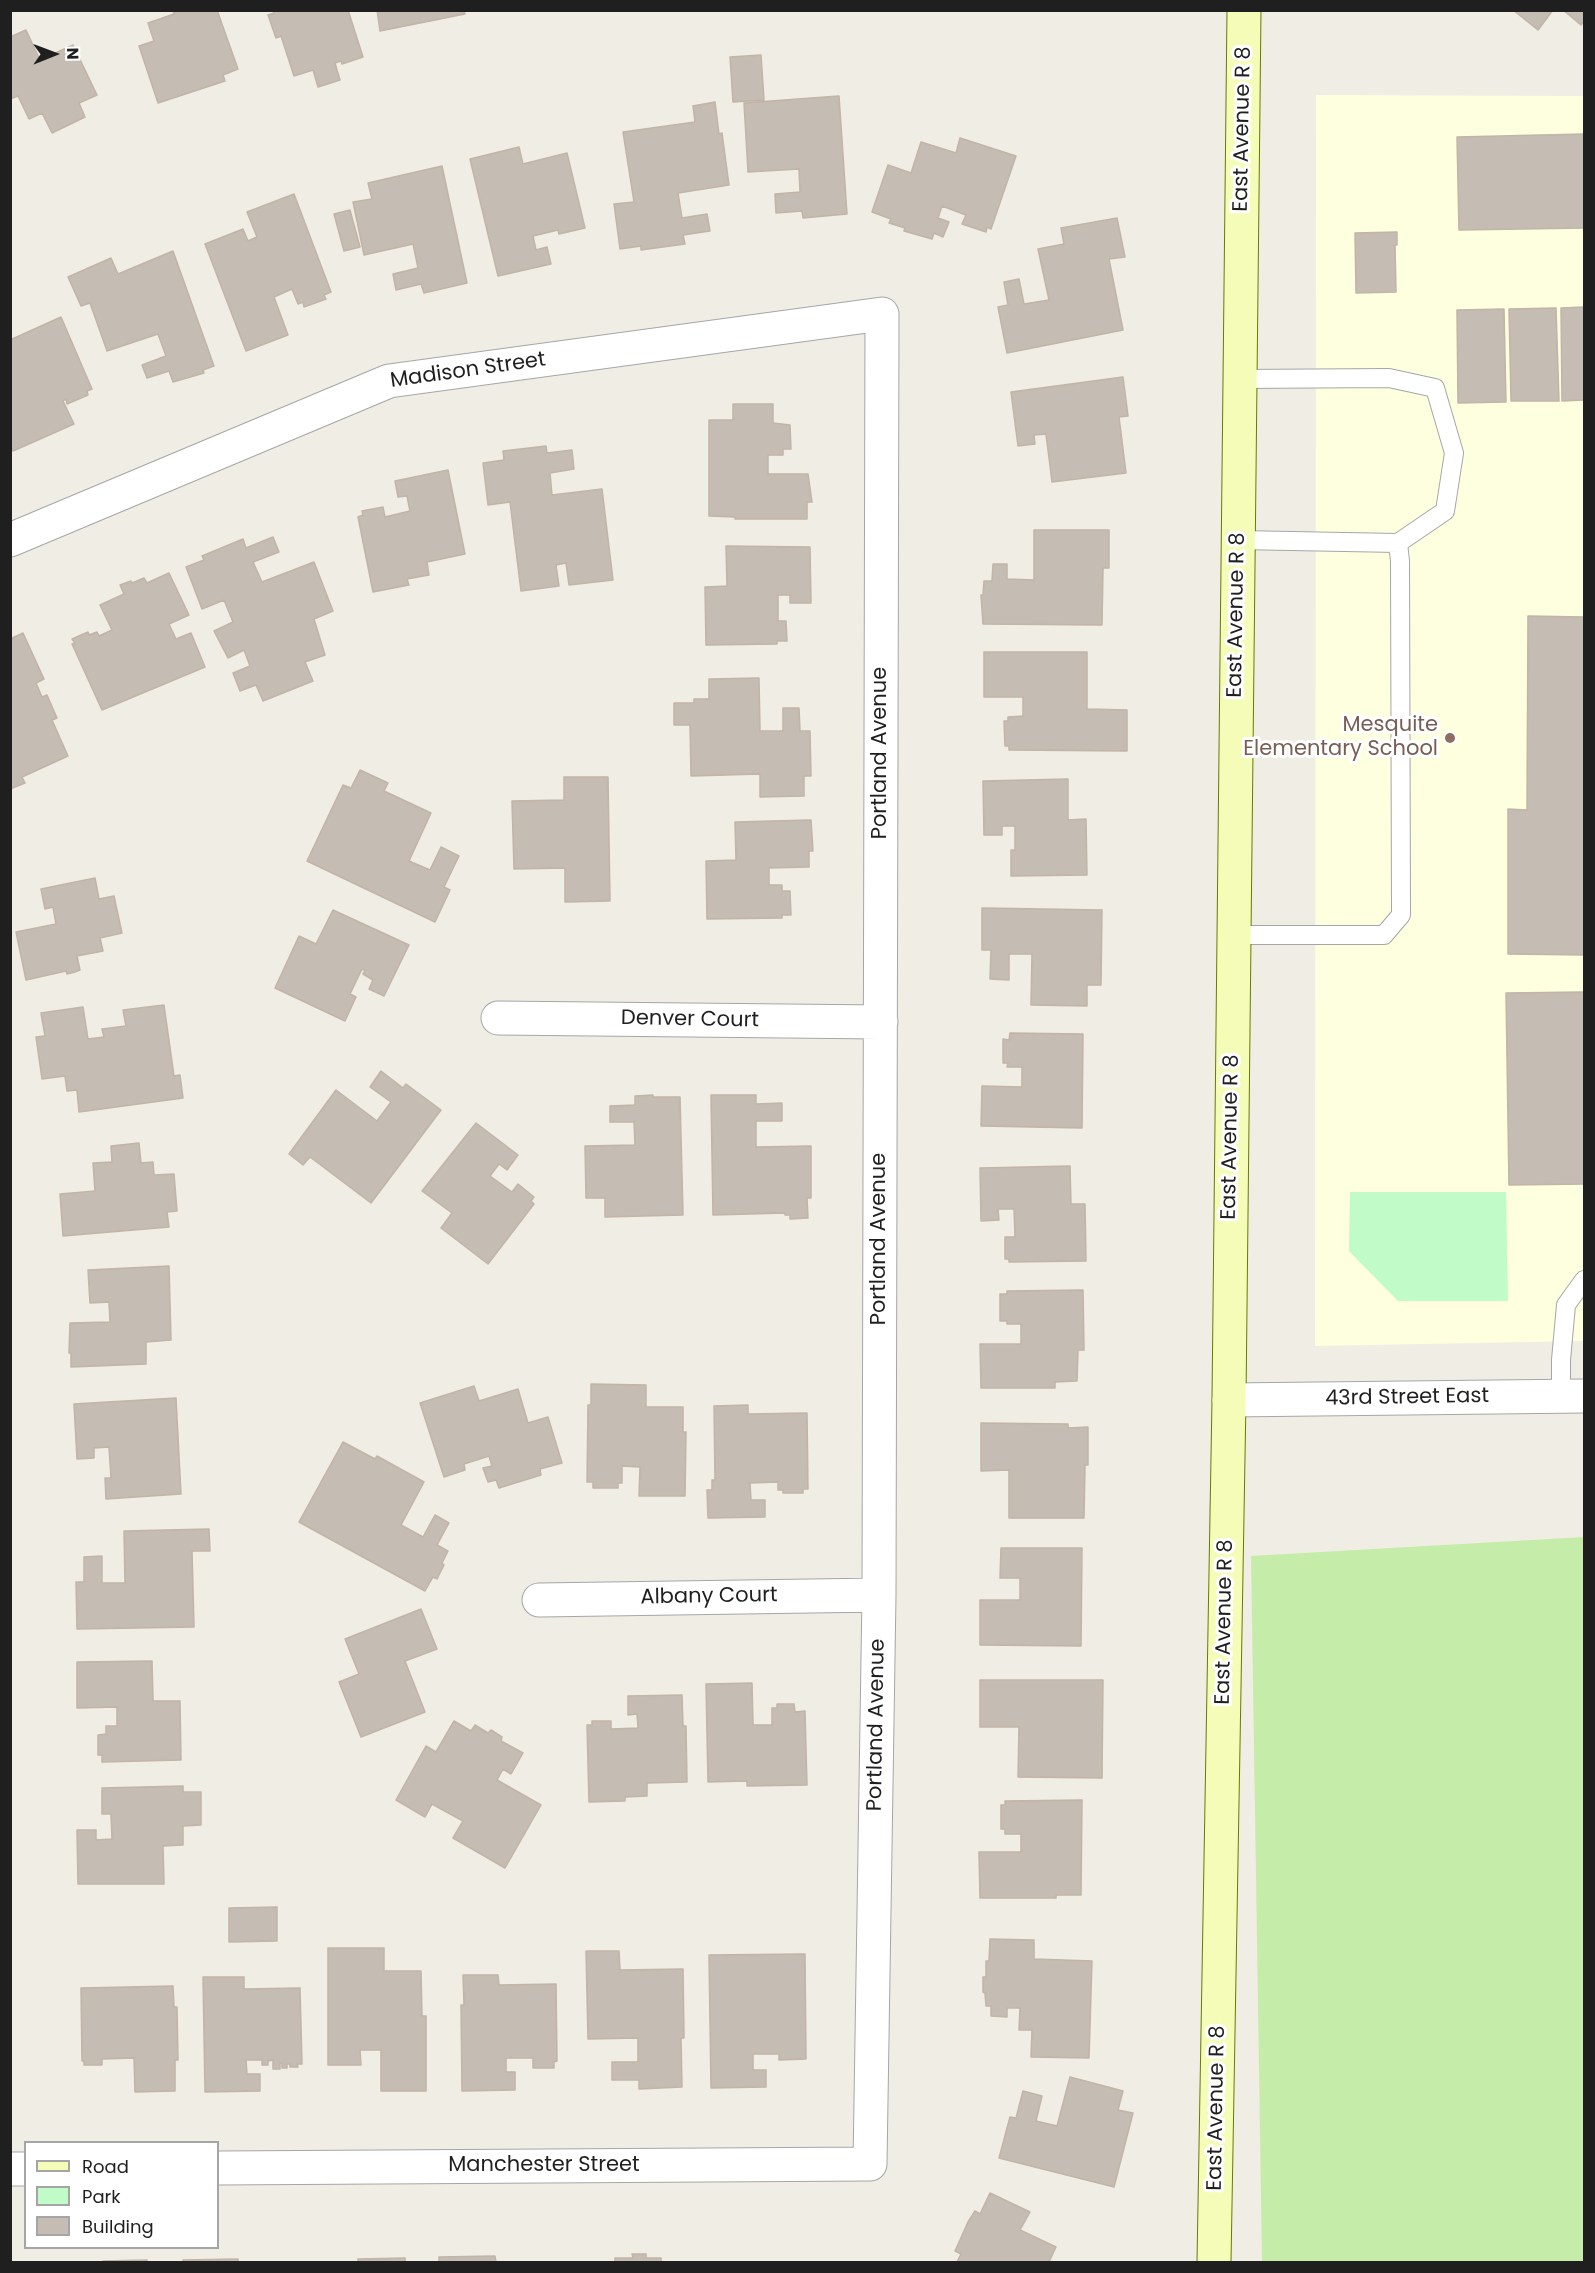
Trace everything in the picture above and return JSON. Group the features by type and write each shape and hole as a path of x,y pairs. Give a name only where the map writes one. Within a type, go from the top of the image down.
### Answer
{"street":[{"name":"East Avenue R 8","path":"1214,2262 1228,1400 1244,10"},
{"name":"Madison Street","path":"10,540 389,381 882,314"},
{"name":"Portland Avenue","path":"870,2163 879,1595 882,314"},
{"name":"Denver Court","path":"498,1018 881,1022"},
{"name":"43rd Street East","path":"1228,1400 1573,1396"},
{"name":"Albany Court","path":"538,1600 879,1595"},
{"name":"Manchester Street","path":"219,2168 870,2163"}],"lane":[{"path":"1238,540 1398,543 1445,511 1454,453 1435,388 1389,378 1240,379"},
{"path":"1233,935 1384,935 1401,915 1398,543"},
{"path":"1573,1396 1561,1360 1566,1305 1584,1280"}],"shaded area":[{"name":"Mesquite Elementary School","path":"1316,95 1584,96 1584,1341 1315,1346"}],"green space":[{"path":"1350,1192 1506,1192 1508,1301 1398,1301 1349,1251"},
{"path":"1584,1537 1584,2262 1262,2262 1251,1556"}],"building":[{"path":"173,10 217,10 238,69 223,75 225,81 158,103 139,46 154,41 148,23 174,14"},
{"path":"273,10 348,10 363,57 342,64 341,61 335,63 340,80 318,87 313,70 294,76 281,36 276,38 268,15 274,13"},
{"path":"377,10 464,10 465,14 380,31"},
{"path":"1513,10 1553,10 1538,30"},
{"path":"1563,10 1584,10 1584,21 1581,25"},
{"path":"26,30 40,60 73,45 97,95 79,103 85,117 52,133 42,113 29,119 18,96 10,99 10,37"},
{"path":"761,55 764,100 733,102 730,57"},
{"path":"839,96 847,214 803,218 802,211 776,213 775,194 800,192 799,169 748,172 744,103"},
{"path":"715,102 729,185 678,193 682,218 707,214 710,231 683,235 685,244 641,250 641,246 620,249 614,204 634,202 623,132 695,122 693,106"},
{"path":"1584,134 1584,228 1459,230 1457,137"},
{"path":"960,138 1016,156 991,229 987,227 986,232 962,224 966,215 942,206 938,218 949,222 943,237 934,233 932,239 904,231 905,228 889,223 891,219 872,212 888,165 911,173 921,142 956,153"},
{"path":"519,147 523,164 567,153 585,228 559,234 558,230 533,236 536,250 547,247 551,264 498,276 470,159"},
{"path":"442,166 467,283 424,293 421,284 396,290 393,274 418,268 413,244 364,255 353,202 372,199 368,183"},
{"path":"294,194 331,292 324,295 326,299 304,307 303,302 298,304 292,289 274,297 288,335 246,351 205,244 243,229 248,241 257,237 247,212"},
{"path":"350,210 360,247 344,251 334,214"},
{"path":"1117,218 1125,257 1109,259 1123,330 1007,353 998,307 1008,305 1004,282 1019,279 1024,304 1049,300 1038,249 1064,244 1061,228"},
{"path":"1397,232 1396,292 1356,293 1355,233"},
{"path":"173,251 214,366 203,370 204,373 173,382 169,371 147,378 142,365 166,356 158,334 107,351 90,303 81,306 68,277 111,258 118,274"},
{"path":"1584,307 1584,400 1562,401 1561,308"},
{"path":"1556,308 1559,401 1511,401 1509,309"},
{"path":"1504,309 1506,402 1458,403 1457,310"},
{"path":"61,317 92,389 87,391 88,395 67,404 66,399 63,401 74,424 13,451 10,446 10,340"},
{"path":"1123,377 1128,416 1119,417 1126,473 1052,482 1046,434 1034,435 1035,444 1018,446 1011,392"},
{"path":"733,404 773,404 773,423 790,425 791,449 783,449 783,455 768,455 768,474 808,474 812,502 807,502 807,519 735,519 735,517 709,516 709,420 733,420"},
{"path":"546,446 547,453 572,450 574,469 550,473 552,495 602,489 613,580 569,585 566,563 556,565 559,586 521,591 510,502 488,505 483,463 504,460 503,451"},
{"path":"448,470 465,554 427,562 429,575 407,579 409,585 373,592 358,517 363,515 362,511 383,507 385,517 410,511 407,496 398,497 395,481"},
{"path":"1034,530 1109,530 1109,568 1103,568 1102,625 983,624 981,595 983,595 984,581 992,581 993,564 1007,564 1007,579 1034,580"},
{"path":"273,537 279,552 253,562 262,582 314,562 333,611 314,619 325,655 305,662 313,681 263,701 256,685 240,691 233,673 250,666 244,650 228,658 214,631 233,622 224,600 202,609 186,567 204,560 202,556 243,539 246,548"},
{"path":"726,546 810,547 811,603 790,603 790,595 778,595 778,621 786,621 787,641 777,641 777,644 706,645 705,587 727,586"},
{"path":"169,573 189,615 169,624 176,639 191,633 205,667 102,710 72,644 75,643 72,639 88,632 89,635 97,632 99,636 112,630 100,605 124,594 120,585 144,578 147,583"},
{"path":"1528,616 1584,617 1584,955 1508,954 1508,809 1527,810"},
{"path":"23,633 44,679 36,683 42,697 47,695 57,718 52,720 68,756 22,777 25,783 10,789 10,639"},
{"path":"984,652 1087,652 1087,709 1127,710 1127,751 1009,750 1009,746 1005,746 1004,721 1008,721 1008,717 1023,716 1023,697 984,697"},
{"path":"759,678 760,731 783,731 783,708 799,708 800,731 810,731 811,776 804,776 804,796 760,797 760,774 691,776 690,725 674,725 674,703 694,703 694,699 709,699 709,679"},
{"path":"360,770 388,783 384,791 431,813 409,861 430,870 441,847 459,856 444,887 450,890 435,922 307,861 343,785 351,788"},
{"path":"564,777 608,777 610,901 565,902 565,868 514,869 512,801 564,800"},
{"path":"1068,779 1068,820 1086,819 1087,875 1011,876 1011,850 1015,850 1015,826 1002,826 1002,835 984,835 983,781"},
{"path":"811,820 813,851 809,851 809,867 769,868 769,885 782,885 782,891 790,891 791,915 782,915 782,918 707,919 706,861 736,860 735,822"},
{"path":"95,878 99,899 114,896 122,933 100,938 103,951 77,956 80,970 26,980 16,932 56,924 53,907 45,909 41,889"},
{"path":"982,908 1102,910 1101,985 1087,985 1087,1006 1031,1005 1032,954 1009,954 1009,980 990,979 991,950 982,950"},
{"path":"333,910 409,945 384,996 369,989 373,980 363,974 365,971 362,969 350,994 356,997 345,1021 275,988 299,936 316,944"},
{"path":"1584,992 1584,1184 1509,1185 1506,993"},
{"path":"164,1005 174,1076 180,1075 183,1098 79,1112 77,1090 67,1091 65,1076 42,1079 36,1037 45,1036 41,1013 83,1007 88,1039 104,1037 102,1029 126,1026 123,1010"},
{"path":"1010,1033 1083,1034 1082,1128 981,1126 982,1086 1022,1087 1022,1067 1007,1067 1008,1063 1003,1063 1003,1039 1009,1040"},
{"path":"381,1071 403,1088 406,1084 441,1110 371,1203 310,1157 303,1165 289,1154 336,1090 377,1121 391,1102 370,1087"},
{"path":"653,1095 653,1097 680,1097 683,1215 605,1217 605,1198 586,1198 585,1146 635,1145 634,1122 610,1122 610,1106 635,1105 635,1096"},
{"path":"711,1095 756,1095 756,1104 782,1103 782,1121 756,1121 756,1147 811,1146 811,1198 807,1198 808,1218 790,1219 790,1215 785,1215 785,1213 713,1215"},
{"path":"476,1123 518,1155 507,1170 499,1164 490,1176 512,1192 518,1184 534,1197 531,1201 534,1204 488,1264 441,1228 452,1213 422,1191"},
{"path":"139,1143 141,1163 153,1162 154,1175 174,1174 177,1211 167,1212 169,1227 63,1236 60,1194 95,1191 93,1163 112,1162 111,1146"},
{"path":"1070,1166 1071,1204 1085,1204 1086,1261 1009,1262 1009,1259 1005,1259 1005,1237 1015,1237 1014,1209 998,1209 999,1220 981,1221 980,1168"},
{"path":"169,1266 171,1340 146,1342 146,1364 71,1367 70,1323 110,1322 109,1302 90,1303 88,1270"},
{"path":"1083,1290 1084,1350 1078,1350 1077,1381 1055,1382 1055,1388 981,1388 980,1344 1021,1344 1021,1324 1007,1324 1007,1321 1000,1321 1000,1294 1007,1294 1007,1291"},
{"path":"591,1384 646,1385 646,1407 683,1407 683,1432 686,1432 685,1496 639,1496 640,1467 622,1466 622,1483 618,1483 618,1488 593,1488 593,1482 587,1482 588,1405 591,1405"},
{"path":"474,1386 479,1401 518,1389 528,1423 548,1417 562,1463 540,1469 541,1475 499,1488 496,1480 488,1482 483,1468 492,1466 489,1456 464,1464 465,1470 444,1477 420,1403"},
{"path":"176,1398 181,1494 106,1499 105,1478 111,1478 109,1447 94,1448 94,1458 77,1459 74,1404"},
{"path":"748,1405 748,1414 807,1413 808,1489 803,1489 803,1493 783,1493 783,1490 778,1490 778,1482 750,1483 751,1500 765,1500 765,1517 708,1518 707,1490 712,1490 712,1480 715,1480 714,1406"},
{"path":"981,1423 1068,1424 1068,1428 1088,1427 1084,1518 1009,1518 1009,1470 981,1471"},
{"path":"343,1442 375,1459 377,1456 424,1482 401,1525 423,1537 435,1515 449,1523 437,1545 448,1551 442,1563 444,1565 437,1579 433,1577 425,1591 299,1522"},
{"path":"209,1529 210,1551 192,1551 194,1627 77,1629 76,1582 84,1582 84,1557 102,1556 102,1583 125,1583 124,1531"},
{"path":"1001,1548 1082,1548 1081,1646 980,1645 980,1600 1020,1600 1020,1578 1000,1578"},
{"path":"421,1609 437,1649 405,1661 425,1712 361,1737 339,1682 359,1674 345,1639"},
{"path":"152,1661 153,1701 180,1701 181,1760 102,1762 102,1755 98,1755 98,1735 106,1734 106,1726 117,1726 117,1707 77,1708 77,1662"},
{"path":"980,1680 1103,1680 1102,1778 1018,1777 1019,1727 980,1727"},
{"path":"752,1683 753,1725 772,1725 772,1708 777,1708 777,1704 794,1704 795,1712 805,1711 807,1785 747,1786 747,1781 708,1782 706,1684"},
{"path":"682,1695 683,1726 686,1726 687,1782 647,1783 647,1796 625,1797 625,1801 589,1802 587,1725 592,1725 592,1721 611,1721 611,1729 638,1728 637,1714 628,1715 628,1696"},
{"path":"454,1721 471,1731 475,1725 488,1733 491,1730 502,1737 501,1741 523,1753 511,1774 503,1769 497,1780 541,1805 505,1868 453,1838 463,1821 432,1804 425,1817 396,1800 426,1746 436,1752"},
{"path":"183,1786 183,1792 201,1792 201,1825 183,1826 183,1845 163,1846 164,1884 78,1884 77,1830 96,1830 96,1840 112,1839 111,1814 102,1814 102,1788"},
{"path":"1082,1800 1081,1895 1056,1895 1056,1898 980,1898 979,1852 1021,1852 1021,1834 1005,1834 1005,1829 1001,1829 1001,1805 1005,1805 1005,1801"},
{"path":"277,1907 277,1941 229,1942 229,1908"},
{"path":"990,1939 1034,1940 1034,1959 1092,1961 1089,2058 1031,2057 1032,2030 1019,2030 1020,2008 1007,2008 1007,2017 991,2016 991,2006 986,2006 983,1992 983,1977 986,1977 986,1961 989,1961"},
{"path":"328,1948 384,1948 384,1971 421,1971 422,2016 426,2016 426,2091 381,2091 381,2050 360,2050 361,2065 328,2065"},
{"path":"586,1951 619,1951 620,1970 683,1969 682,2087 639,2089 639,2080 612,2080 612,2062 638,2062 638,2038 588,2039"},
{"path":"805,1954 806,2059 779,2060 779,2054 753,2054 753,2070 766,2070 766,2087 711,2088 709,1955"},
{"path":"463,1975 498,1975 499,1985 556,1984 557,2061 554,2062 554,2068 533,2068 533,2058 506,2058 506,2072 515,2072 515,2090 462,2091"},
{"path":"203,1977 244,1977 244,1989 300,1988 302,2064 297,2064 298,2067 290,2067 290,2064 287,2064 287,2068 282,2068 282,2063 280,2063 280,2069 273,2069 273,2060 268,2061 268,2065 262,2065 262,2060 246,2060 247,2074 260,2074 260,2091 205,2092"},
{"path":"173,1986 174,2007 177,2007 178,2060 175,2060 175,2091 135,2092 134,2058 102,2059 102,2065 84,2065 82,2061 81,1988"},
{"path":"1070,2077 1123,2091 1118,2110 1133,2113 1114,2187 999,2158 1010,2117 1016,2118 1023,2091 1042,2096 1036,2121 1057,2126"},
{"path":"990,2193 1030,2212 1020,2230 1056,2247 1049,2262 957,2262 961,2254 955,2251 968,2222 975,2211 980,2214"},
{"path":"632,2254 646,2254 646,2258 661,2258 661,2262 615,2262 615,2258 633,2258"},
{"path":"495,2256 496,2262 439,2262 439,2257"},
{"path":"405,2258 405,2262 358,2262 358,2259"},
{"path":"238,2259 238,2262 183,2262 183,2260"},
{"path":"147,2260 147,2262 103,2262 103,2261"}],"place":[{"name":"Mesquite Elementary School","path":"1450,738"}]}
